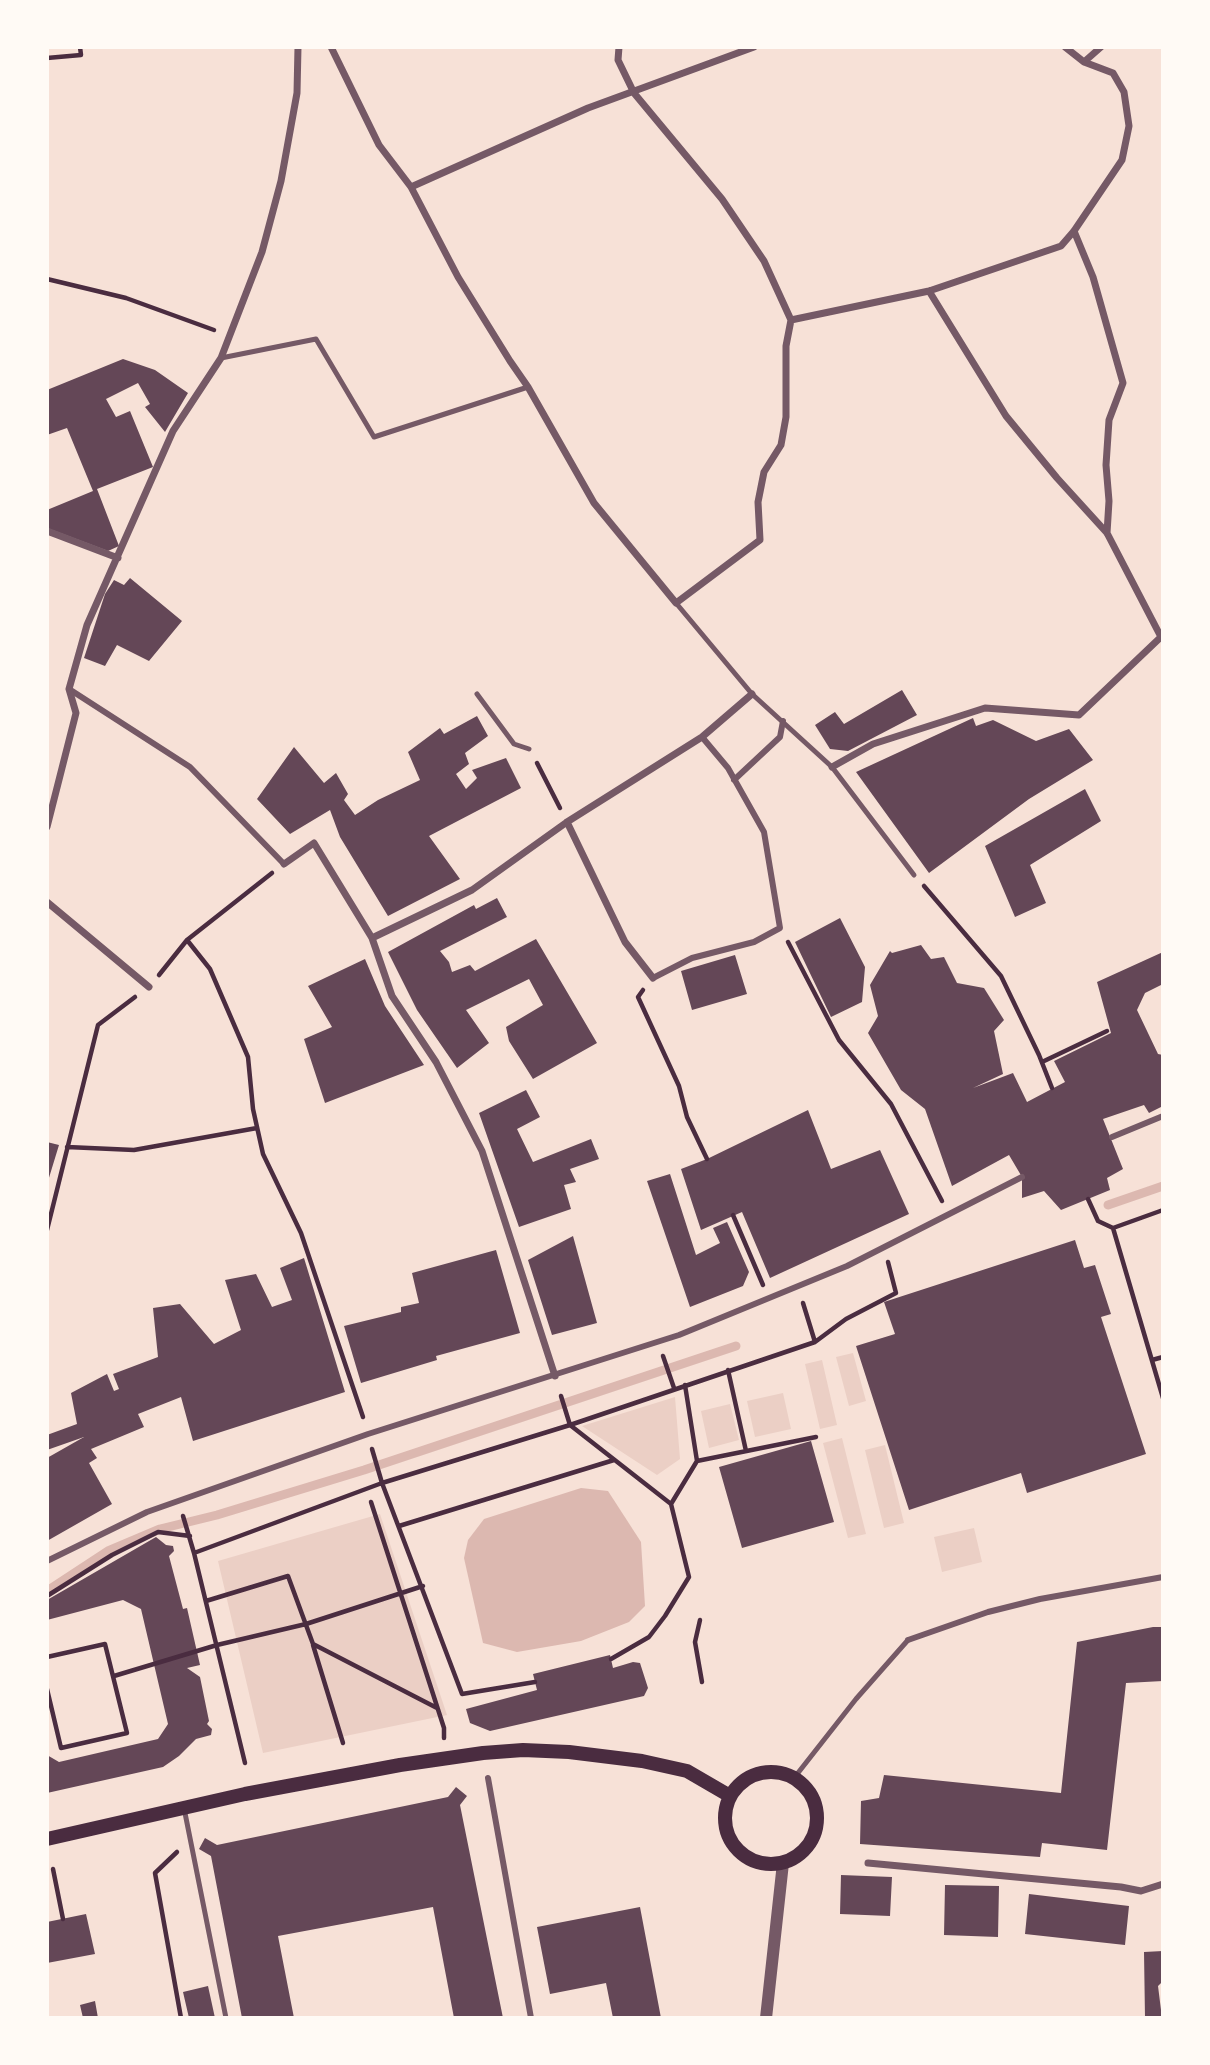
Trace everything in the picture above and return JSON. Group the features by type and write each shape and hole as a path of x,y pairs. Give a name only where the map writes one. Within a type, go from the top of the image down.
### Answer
{"main road":[{"path":"47,1839 184,1808 400,1765 483,1753 569,1752 642,1761 687,1771 730,1796"},
{"path":"776,1772 794,1778 807,1790 815,1806 817,1824 811,1841 799,1855 783,1863 765,1864 748,1859 734,1847 726,1831 725,1813 730,1796 742,1782 758,1774 776,1772"}],"street":[{"path":"47,827 76,713 69,689 88,625 173,431 221,358 262,252 281,181 297,93 298,47"},
{"path":"331,47 379,145 411,187 458,277 528,387 594,503 676,603 760,540 758,502 764,472 781,445 786,417 786,346 791,320 764,261 729,209 634,93 618,60 619,47"},
{"path":"411,187 588,108 754,47"},
{"path":"791,320 929,291 1061,246 1122,160 1129,126 1124,92 1113,74 1084,62 1065,47"},
{"path":"1084,62 1101,47"},
{"path":"1074,231 1093,277 1123,383 1109,420 1106,465 1109,501 1107,533"},
{"path":"832,767 873,744 985,708 1079,715 1162,636 1107,533 1006,416 929,291"},
{"path":"47,531 118,558"},
{"path":"69,689 190,767 284,864 314,843 372,938 392,996 436,1062 482,1151 555,1376"},
{"path":"372,938 472,890 567,822 702,737 752,694"},
{"path":"734,780 780,737 783,722"},
{"path":"567,822 625,942 653,978 692,958 754,942 780,928 764,832 728,768 702,737"},
{"path":"47,902 149,987"},
{"path":"1112,1137 1163,1116"},
{"path":"47,1561 147,1512 368,1434 679,1335 885,1248 1021,1177"},
{"path":"908,1640 988,1612 1163,1577"},
{"path":"488,1778 531,2018"},
{"path":"766,2018 783,1863"},
{"path":"868,1863 1121,1886 1141,1891 1163,1884"}],"lane":[{"path":"221,358 316,339 374,436 528,387"},
{"path":"676,603 752,694 832,767 914,875"},
{"path":"477,694 514,744 529,749"},
{"path":"794,1778 856,1699 908,1640"},
{"path":"184,1808 226,2018"}],"path":[{"path":"47,58 81,55 80,47"},
{"path":"47,279 126,298 230,335"},
{"path":"529,749 567,822"},
{"path":"47,1230 98,1025 149,987 187,940 284,864"},
{"path":"914,875 1001,976 1052,1088"},
{"path":"780,928 839,1040 891,1104 935,1189"},
{"path":"187,940 211,969 248,1057 253,1109 263,1154 301,1233 368,1434"},
{"path":"653,978 638,997 679,1086 687,1116 707,1159"},
{"path":"1042,1062 1107,1031"},
{"path":"67,1147 134,1150 257,1128"},
{"path":"1088,1199 1098,1221 1113,1228 1163,1210"},
{"path":"733,1215 769,1298"},
{"path":"1113,1228 1163,1398"},
{"path":"194,1553 382,1483 570,1425 815,1342 846,1319 896,1293 885,1248"},
{"path":"798,1286 815,1342"},
{"path":"1152,1360 1163,1357"},
{"path":"664,1361 674,1388"},
{"path":"728,1370 746,1451"},
{"path":"671,1504 697,1461 685,1385"},
{"path":"561,1396 570,1425 671,1504 689,1577 666,1616 649,1637 611,1659"},
{"path":"697,1461 816,1437"},
{"path":"373,1451 382,1483 462,1694 535,1682"},
{"path":"399,1526 615,1460"},
{"path":"371,1502 444,1731"},
{"path":"184,1516 246,1763"},
{"path":"47,1596 118,1552 158,1532 190,1536"},
{"path":"206,1601 288,1576 313,1644 343,1743"},
{"path":"114,1676 217,1645 306,1624 423,1586"},
{"path":"700,1620 695,1642 702,1682"},
{"path":"47,1657 105,1644 127,1733 61,1748 47,1689"},
{"path":"313,1644 437,1708"},
{"path":"180,2018 155,1873 190,1840"},
{"path":"53,1869 63,1919"}],"shaded area":[{"path":"853,1353 866,1401 849,1406 836,1357"},
{"path":"822,1360 837,1425 820,1429 805,1364"},
{"path":"783,1393 791,1429 755,1437 747,1401"},
{"path":"675,1397 680,1459 657,1475 582,1426"},
{"path":"730,1404 739,1440 709,1448 701,1411"},
{"path":"842,1438 866,1534 848,1538 823,1443"},
{"path":"885,1445 904,1523 884,1528 865,1450"},
{"path":"581,1488 608,1491 641,1542 645,1606 629,1622 581,1641 517,1652 483,1643 464,1558 468,1540 484,1519"},
{"path":"380,1514 447,1715 263,1753 218,1561"},
{"path":"974,1528 982,1562 942,1572 934,1537"}],"building":[{"path":"123,359 155,370 188,393 165,432 145,407 150,404 138,383 106,399 116,417 130,411 153,467 97,489 119,546 108,551 47,528 47,510 93,491 67,428 47,435 47,390"},
{"path":"130,578 182,621 149,661 117,645 105,666 84,658 105,594 114,580 124,585"},
{"path":"902,690 917,715 848,751 830,749 815,725 835,712 844,724"},
{"path":"477,716 488,736 465,753 469,764 456,774 466,789 477,778 472,770 506,758 521,788 429,836 460,879 388,916 340,837 330,810 290,834 257,799 294,747 324,783 336,773 348,794 344,800 355,815 378,800 420,780 408,752 440,728 444,734"},
{"path":"973,718 976,726 993,720 1036,741 1069,729 1093,760 1029,799 929,873 856,772"},
{"path":"1085,789 1101,821 1030,865 1046,903 1015,917 985,846"},
{"path":"497,898 507,917 440,951 449,962 452,972 470,965 475,971 536,939 597,1043 533,1079 509,1041 506,1027 543,1005 529,979 466,1010 489,1043 457,1068 417,1010 388,952 474,905 476,909"},
{"path":"840,918 865,967 862,1002 831,1017 795,942"},
{"path":"921,945 931,959 944,957 957,983 984,988 1004,1020 994,1031 1003,1074 973,1088 1013,1073 1027,1102 1065,1082 1054,1061 1111,1033 1097,982 1163,952 1163,984 1145,993 1137,1010 1158,1054 1163,1055 1163,1106 1149,1113 1144,1105 1103,1119 1123,1169 1107,1178 1110,1190 1061,1210 1044,1191 1022,1198 1022,1177 1009,1155 952,1186 925,1109 901,1090 868,1033 878,1016 870,985 890,951 892,953"},
{"path":"735,955 747,994 692,1010 681,971"},
{"path":"365,959 385,1006 424,1065 325,1103 304,1039 332,1027 308,986"},
{"path":"526,1090 540,1117 517,1129 533,1162 591,1139 599,1159 570,1169 576,1182 564,1185 571,1209 519,1227 479,1113"},
{"path":"808,1110 831,1169 880,1150 909,1214 770,1278 742,1212 701,1230 681,1169"},
{"path":"47,1142 59,1145 48,1181 47,1181"},
{"path":"670,1174 696,1255 720,1243 713,1228 727,1222 749,1272 743,1286 690,1307 647,1181"},
{"path":"573,1236 597,1323 552,1335 528,1260"},
{"path":"1075,1240 1084,1268 1095,1265 1111,1314 1101,1317 1146,1454 1027,1493 1021,1473 909,1510 856,1346 895,1334 884,1302"},
{"path":"496,1250 520,1333 436,1356 437,1360 361,1383 344,1326 401,1312 401,1307 419,1303 412,1273"},
{"path":"304,1258 345,1392 193,1441 181,1397 138,1414 144,1427 91,1449 97,1458 89,1463 112,1504 47,1541 47,1458 84,1437 47,1450 47,1435 77,1424 71,1393 107,1374 114,1391 119,1389 113,1374 158,1357 153,1308 180,1304 214,1344 241,1330 225,1280 256,1274 272,1307 292,1300 280,1268"},
{"path":"811,1441 834,1522 742,1548 719,1467"},
{"path":"156,1537 166,1545 173,1546 174,1551 169,1556 183,1609 187,1608 200,1665 187,1668 200,1677 209,1721 207,1724 212,1729 211,1735 196,1739 163,1767 47,1793 47,1755 59,1762 158,1739 168,1724 141,1609 123,1600 47,1620 47,1600"},
{"path":"1163,1627 1163,1681 1126,1683 1107,1850 1042,1843 1040,1857 860,1844 861,1801 879,1798 884,1775 1061,1793 1077,1642"},
{"path":"610,1655 613,1668 633,1662 640,1663 648,1688 644,1696 490,1731 470,1723 466,1709 537,1690 533,1674"},
{"path":"456,1787 467,1796 460,1805 503,2018 454,2018 433,1907 278,1936 294,2018 242,2018 211,1856 199,1849 205,1838 217,1845 448,1797"},
{"path":"841,1875 892,1877 890,1916 840,1914"},
{"path":"945,1885 999,1886 998,1937 944,1935"},
{"path":"1029,1894 1129,1906 1125,1945 1025,1934"},
{"path":"640,1907 661,2018 613,2018 606,1983 550,1994 537,1927"},
{"path":"86,1914 95,1954 47,1963 47,1922"},
{"path":"1163,1951 1163,1981 1158,1986 1162,2018 1145,2018 1144,1952"},
{"path":"208,1986 215,2018 189,2018 183,1992"},
{"path":"95,2001 98,2018 83,2018 80,2005"}],"waterway":[{"path":"1108,1205 1163,1186"},
{"path":"47,1591 108,1551 160,1529 217,1515 364,1470 736,1346"}]}
